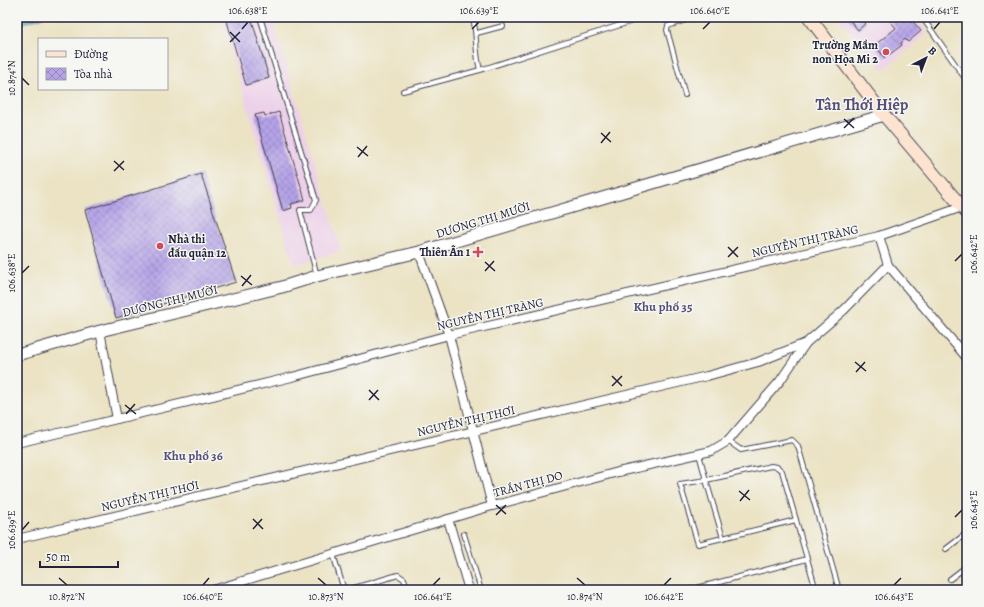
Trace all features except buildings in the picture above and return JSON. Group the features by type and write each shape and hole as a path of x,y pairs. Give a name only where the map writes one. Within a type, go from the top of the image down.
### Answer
{"main road":[{"path":"809,17 884,115 965,209"}],"street":[{"name":"DƯƠNG THỊ MƯỜI","path":"17,355 100,331 282,287 317,276 419,252 884,115"},
{"name":"NGUYỄN THỊ TRÀNG","path":"17,443 292,377 449,335 879,236 965,209"},
{"path":"879,236 888,265 967,358"},
{"path":"419,252 449,335 492,506"},
{"name":"NGUYỄN THỊ THƠI","path":"17,539 707,376 758,362 806,343 844,310 888,265"},
{"path":"100,331 117,419"},
{"name":"TRẦN THỊ DO","path":"213,590 492,506 618,472 711,451 728,441 780,381 806,343"},
{"path":"448,519 469,590"}],"lane":[{"path":"260,17 316,200 311,210 300,210 317,276"},
{"path":"473,17 476,33 477,57 480,70"},
{"path":"403,91 480,70 645,17"},
{"path":"685,95 667,30 668,26 695,17"},
{"path":"922,17 967,81"},
{"path":"476,33 503,26"},
{"path":"728,441 741,450 792,440 798,446 839,590"},
{"path":"699,453 723,538"},
{"path":"796,520 698,544 680,484 771,466 778,467 782,471 796,520 807,559 816,590"},
{"path":"946,549 967,533"},
{"path":"464,534 482,590"},
{"path":"333,554 345,590 398,575 404,579 408,590"},
{"path":"689,590 807,559"},
{"path":"950,579 967,566"}],"shaded area":[{"path":"221,17 272,17 341,251 294,265"},
{"name":"Trường Mầm non Họa Mi 2","path":"838,17 916,17 927,33 883,70"}],"water":[{"path":"17,17 43,17 17,25"}],"place":[{"name":"Trường Mầm non Họa Mi 2","path":"886,52"},
{"name":"Nhà thi đấu quận 12","path":"160,246"},
{"name":"Thiên Ân 1","path":"478,252"}],"district":[{"name":"Tân Thới Hiệp","path":"862,105"},
{"name":"Khu phố 35","path":"663,306"},
{"name":"Khu phố 36","path":"193,455"}]}
